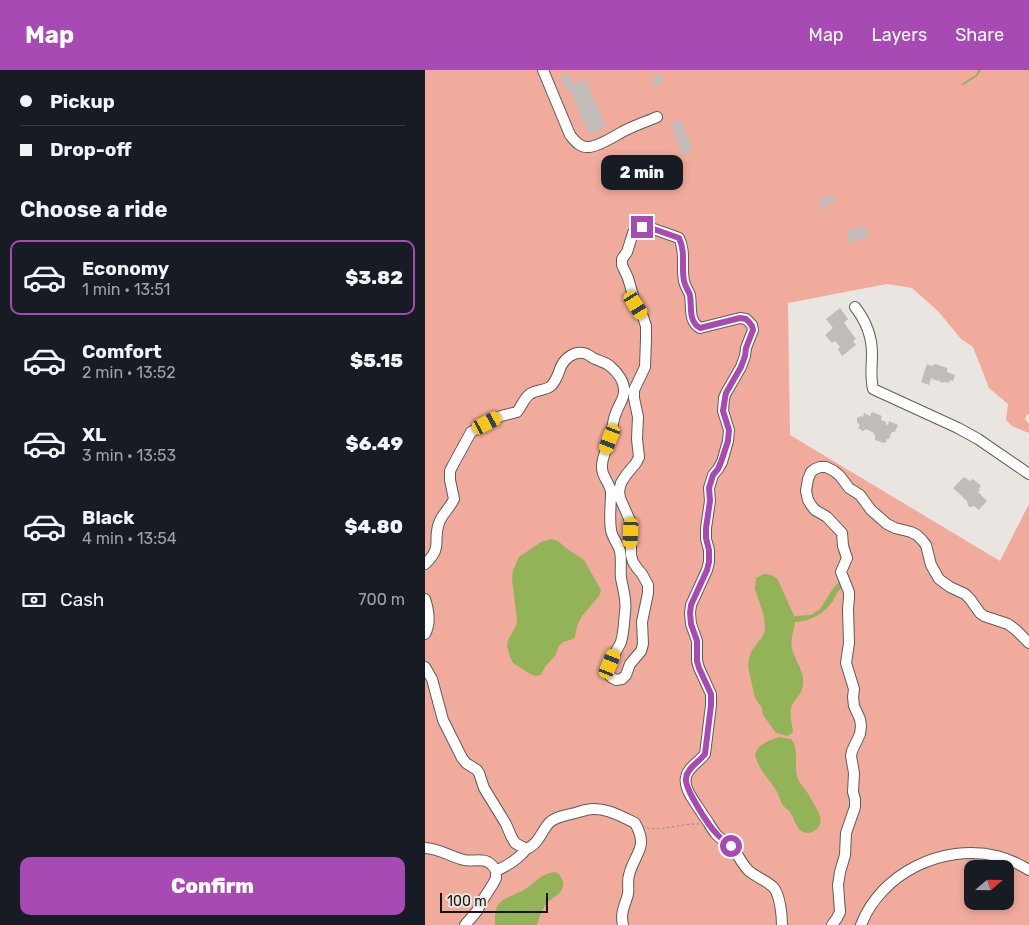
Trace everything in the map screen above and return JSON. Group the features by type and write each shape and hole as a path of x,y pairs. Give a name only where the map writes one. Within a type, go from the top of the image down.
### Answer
{"street":[{"path":"543,70 570,135 575,142 582,146 589,147 657,117"},
{"path":"425,564 432,558 435,551 439,523 454,499 451,480 453,465 471,432 501,416 517,412 526,397 532,392 551,386 562,364 569,356 584,353 607,363 615,371 625,389 624,396 613,421 610,439 601,466 602,473 610,486 611,528 612,535 620,551 621,577 626,601 620,644 614,654 608,672 612,679 616,680 622,679 626,675 631,664 641,652 643,644 642,622 648,585 633,562 631,554 631,523 619,492 621,483 639,457 637,439 638,417 634,398 635,390 645,366 646,326 622,265 633,233 637,229 648,227 679,238 682,244 684,282 689,295 691,316 696,325 700,328 740,318 746,319 753,330 741,367 726,393 723,411 729,430 728,441 709,488 710,501 706,528 709,562 691,605 691,624 697,641 697,661 711,694 711,705 705,754 688,772 686,784 693,799 718,836 731,846 749,870 759,879 773,886 779,900 782,925"},
{"path":"855,307 862,316 869,331 872,351 870,378 873,390 958,428 978,439 1029,474"},
{"path":"832,925 840,912 840,872 845,854 846,833 855,807 853,792 854,773 851,756 860,734 861,726 860,719 853,706 854,689 846,663 849,643 849,592 841,572 847,558 846,552 841,533 827,517 815,510 811,505 806,485 811,472 821,467 834,471 849,488 860,494 871,510 887,524 917,535 926,545 931,565 939,579 965,594 984,616 1009,624 1029,643"},
{"path":"425,600 429,615 429,624 425,634"},
{"path":"425,667 431,679 443,720 462,758 479,773 484,788 515,843 527,848"},
{"path":"497,871 521,856 527,848 537,841 555,818 585,810 597,809 608,811 635,823 640,836 641,846 628,877 627,895 622,913 623,925"},
{"path":"425,848 431,848 464,860 485,860 497,871 493,884 477,911 465,925"},
{"path":"861,925 873,903 885,888 915,866 932,859 955,854 975,853 997,856 1015,862 1029,870"}],"path":[{"path":"635,823 654,829 691,824 711,827"}],"shaded area":[{"path":"425,70 1029,70 1029,415 1027,414 1025,419 1029,424 1029,433 1012,426 1006,420 1008,404 989,388 973,347 961,339 938,311 912,288 887,284 788,303 790,435 1000,561 1029,504 1029,925 425,925"},
{"path":"551,539 558,541 584,560 601,590 599,596 582,616 577,626 575,637 563,642 559,646 555,656 545,667 541,675 536,676 513,663 507,646 517,621 512,579 513,570 519,557 541,542"},
{"path":"768,574 778,580 795,618 795,616 811,615 820,609 834,587 842,580 844,586 830,605 821,613 811,619 795,622 792,646 803,676 803,685 791,708 793,732 788,736 776,733 763,715 762,708 755,698 748,667 752,650 765,631 764,616 755,589 756,578"},
{"path":"779,737 791,739 794,743 798,779 816,807 821,820 815,831 807,833 799,829 756,759 755,754 762,745"},
{"path":"556,872 562,879 562,889 545,905 537,925 495,925 496,910 501,902 522,891 543,876"}],"building":[{"path":"569,73 573,84 585,79 606,127 589,135 569,88 566,90 560,77"},
{"path":"660,73 663,83 655,86 652,76"},
{"path":"681,120 693,151 682,155 671,123"},
{"path":"833,194 836,201 827,204 828,208 823,210 819,200"},
{"path":"866,226 869,237 849,243 846,231"},
{"path":"840,308 848,319 844,323 856,339 853,341 856,345 842,356 838,349 840,347 835,341 832,343 825,335 833,328 826,319"},
{"path":"927,364 932,366 935,364 947,368 947,372 955,375 953,381 950,380 949,383 942,383 931,378 929,385 921,382"},
{"path":"872,412 882,416 881,420 888,425 889,421 898,425 895,432 892,432 889,439 884,443 875,440 876,436 874,433 858,428 860,425 857,422 857,418 863,417 864,413 870,416"},
{"path":"964,477 970,481 973,479 981,486 978,492 987,501 979,510 974,506 969,507 968,502 953,488"}],"waterway":[{"path":"963,84 976,76 980,70"}],"route":[{"path":"642,227 648,227 679,238 682,244 684,282 689,295 691,316 696,325 700,328 740,318 746,319 753,330 741,367 726,393 723,411 729,430 728,441 718,469 710,480 709,488 710,501 706,538 709,562 691,605 690,613 691,624 697,641 697,661 711,694 711,705 705,754 688,772 686,784 688,791 711,827 718,836 731,846"}]}
